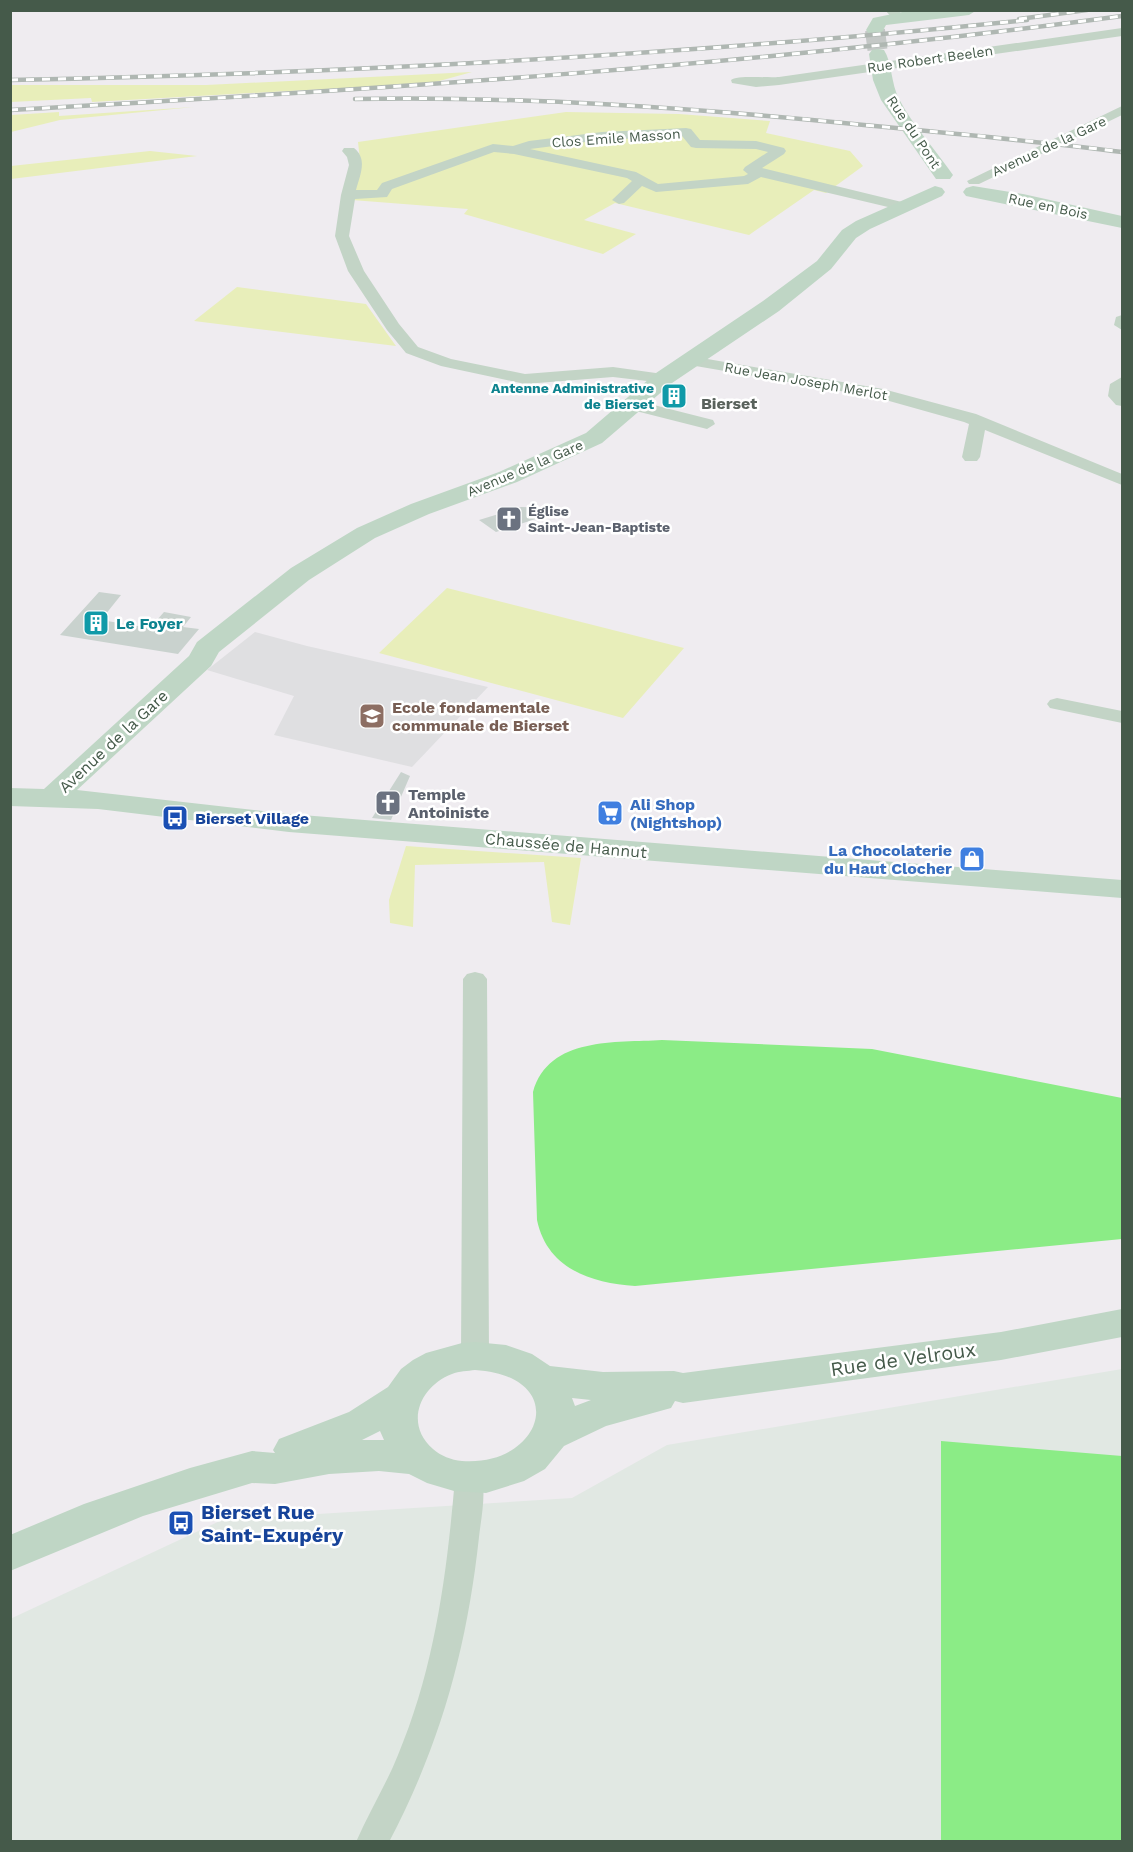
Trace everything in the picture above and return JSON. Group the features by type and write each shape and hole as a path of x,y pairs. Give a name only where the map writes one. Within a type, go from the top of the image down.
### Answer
{"street":[{"path":"875,30 879,22 895,14 969,10"},
{"name":"Rue Robert Beelen","path":"737,80 756,83 779,81 880,60 1122,32"},
{"name":"Rue du Pont","path":"880,60 882,80 890,100 939,184"},
{"name":"Avenue de la Gare","path":"974,186 1122,110"},
{"name":"Clos Emile Masson","path":"514,150 529,145 592,137 686,132 696,144 756,145 779,151 750,170 759,172"},
{"name":"Clos Emile Masson","path":"348,195 382,194 387,186 493,148 514,150 632,175 656,188 748,180 759,172"},
{"path":"350,151 354,155 356,165 348,195 342,236 356,271 393,327 412,350 447,363 525,379 614,372 664,378"},
{"path":"759,172 905,207"},
{"path":"618,200 640,180"},
{"name":"Rue en Bois","path":"939,184 952,195 974,186 1023,200 1122,222"},
{"name":"Avenue de la Gare","path":"52,798 201,660 220,652 247,627 246,618 258,606 300,574 366,533 569,452 594,438 664,378 771,306 824,265 849,234 863,225 905,207 939,184"},
{"name":"Rue Jean Joseph Merlot","path":"690,361 877,392 978,422 1122,480"},
{"path":"1122,382 1116,387 1116,396 1122,401"},
{"path":"634,405 707,424"},
{"path":"971,457 978,422"},
{"path":"1057,704 1122,717"},
{"name":"Chaussée de Hannut","path":"10,797 98,800 289,823 1122,889"},
{"path":"475,979 475,1356"},
{"name":"Rue de Velroux","path":"542,1380 579,1386 674,1386 683,1388 1001,1346 1122,1323"},
{"path":"252,1467 259,1470 317,1460 392,1454 417,1460 432,1469 469,1478 496,1476 520,1467 540,1453 552,1435 557,1416 553,1397 542,1380 516,1364 501,1358 475,1356 439,1364 410,1384 401,1398 397,1414 398,1431 405,1446 417,1460"},
{"name":"Rue de Velroux","path":"552,1435 595,1414 675,1394 683,1388"},
{"path":"10,1554 62,1530 144,1498 252,1467 265,1458 352,1429 401,1398"},
{"path":"372,1842 415,1751 444,1668 464,1557 469,1478"}],"shaded area":[{"path":"472,72 432,83 92,102 91,98 11,102 11,85 206,85"},
{"path":"194,107 60,120 11,132 11,115 59,112 59,116"},
{"path":"566,112 679,114 770,121 766,133 850,151 863,166 826,193 814,190 749,235 615,203 584,220 636,234 603,254 464,214 468,209 352,200 361,169 358,142"},
{"path":"150,151 197,156 11,179 11,166"},
{"path":"237,287 366,304 396,346 194,321"},
{"path":"447,588 684,648 623,718 379,653"},
{"name":"Ecole fondamentale communale de Bierset","path":"255,632 488,687 412,767 274,735 294,696 207,670"},
{"path":"406,846 581,858 570,925 552,922 544,862 415,865 413,927 390,923 389,900"},
{"path":"662,1040 872,1049 1122,1098 1122,1239 635,1286 602,1281 573,1270 550,1250 537,1220 533,1092 541,1074 553,1061 569,1052 605,1043"},
{"path":"1122,1369 1122,1841 11,1841 10,1619 222,1520 572,1498 667,1445"},
{"path":"941,1441 1122,1456 1122,1841 941,1841"}],"building":[{"name":"Église Saint-Jean-Baptiste","path":"521,507 563,508 563,510 496,532 479,520"},
{"name":"Le Foyer","path":"99,592 121,595 101,620 150,628 164,612 191,617 183,627 199,629 178,654 60,635"},
{"name":"Temple Antoiniste","path":"401,772 410,776 391,820 372,818"}],"tunnel":[{"path":"875,30 878,54"}],"railway":[{"path":"1019,19 1087,10"},
{"path":"10,110 567,74 844,49 1122,16"},
{"path":"10,80 265,73 646,53 1027,20"},
{"path":"355,99 482,99 610,104 801,119 1122,152"}],"place":[{"name":"Antenne Administrative de Bierset","path":"674,396"},
{"name":"Église Saint-Jean-Baptiste","path":"509,519"},
{"name":"Le Foyer","path":"96,623"},
{"name":"Ecole fondamentale communale de Bierset","path":"372,716"},
{"name":"Temple Antoiniste","path":"388,803"},
{"name":"Ali Shop (Nightshop)","path":"610,813"},
{"name":"Bierset Village","path":"175,818"},
{"name":"La Chocolaterie du Haut Clocher","path":"972,859"},
{"name":"Bierset Rue Saint-Exupéry","path":"181,1523"}],"district":[{"name":"Bierset","path":"729,403"}]}
